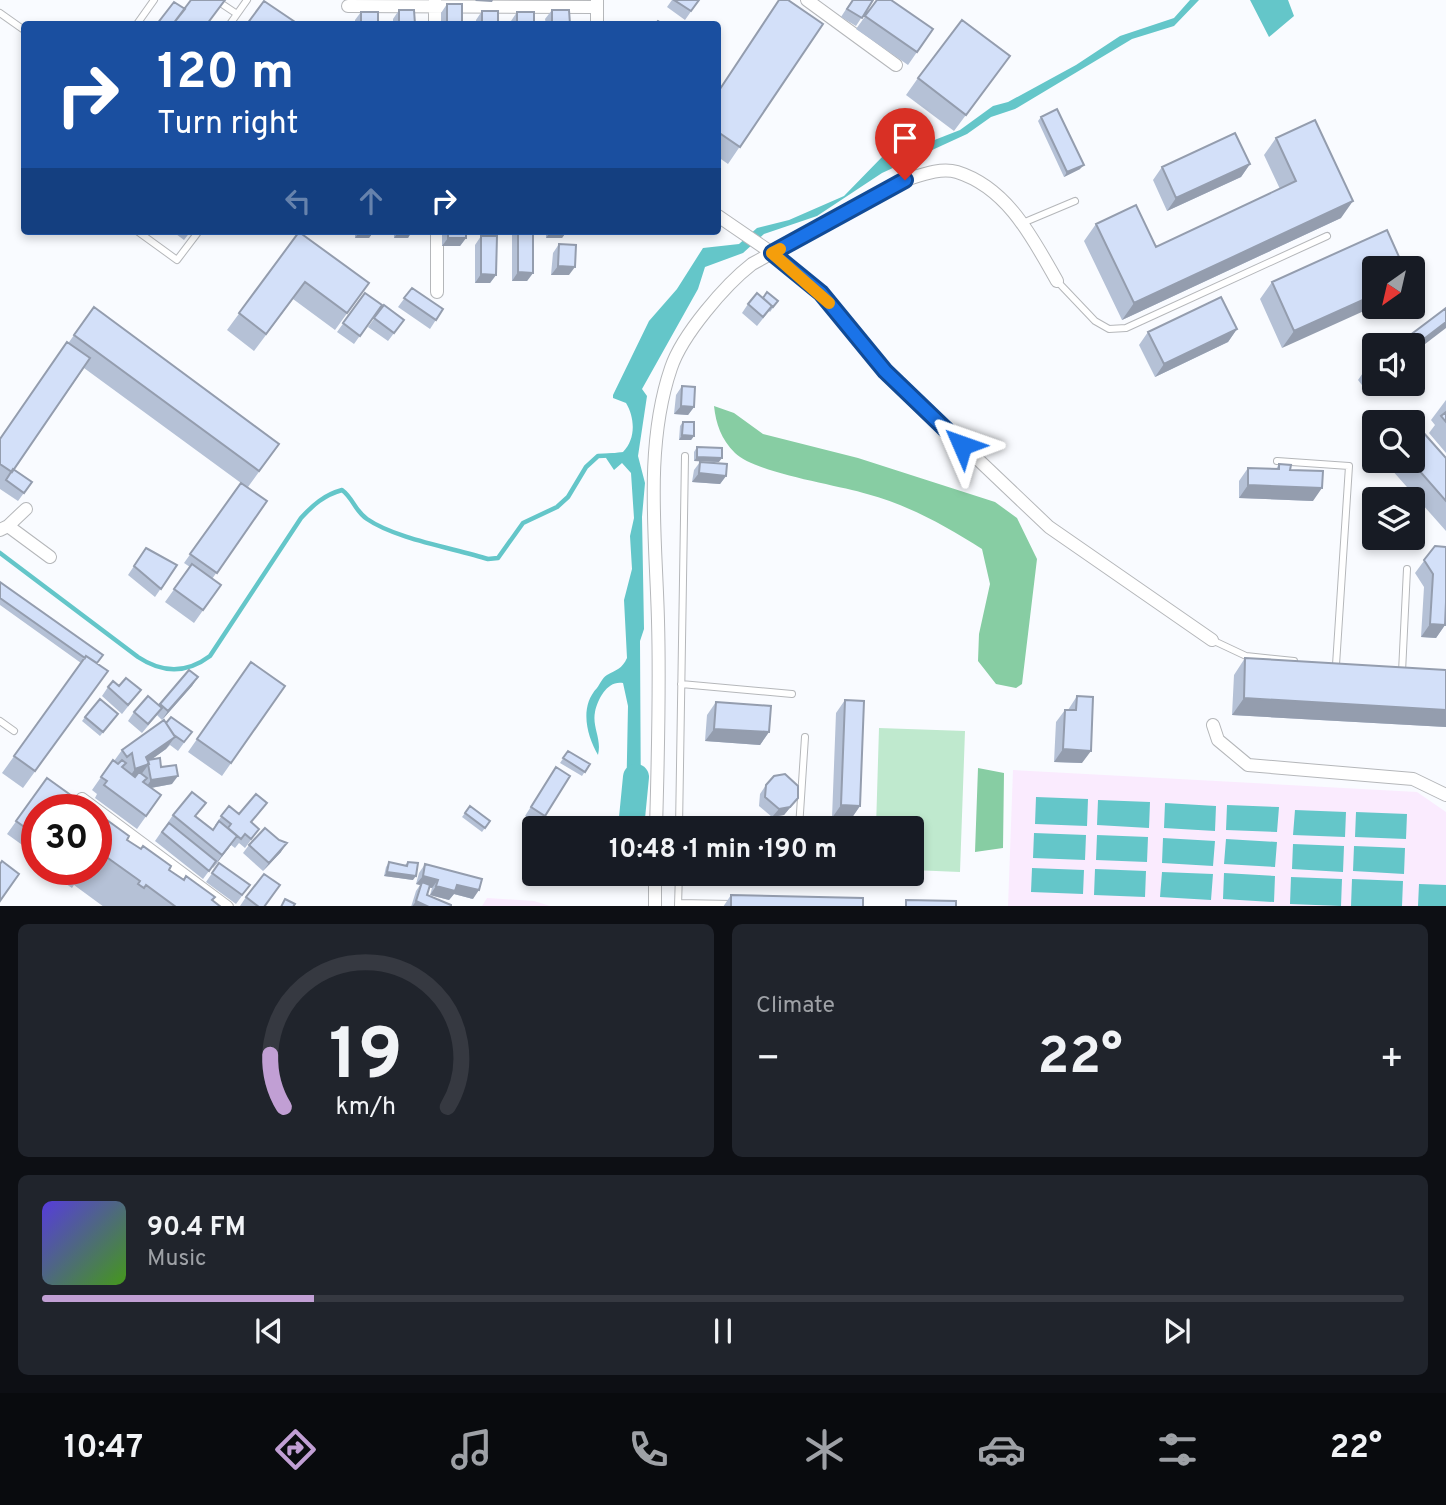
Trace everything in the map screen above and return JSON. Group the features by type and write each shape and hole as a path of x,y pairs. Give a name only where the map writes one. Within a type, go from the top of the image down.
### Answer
{"street":[{"path":"807,0 896,65"},
{"path":"435,3 435,21"},
{"path":"348,6 597,3 597,21"},
{"path":"656,816 659,669 655,463 663,398 672,365 687,337 738,275 772,253 905,180 930,172 957,172 983,187 1025,222 1057,281"},
{"path":"721,218 772,253 821,293 885,371 1049,527 1174,611 1212,640"},
{"path":"437,292 438,235"},
{"path":"26,509 4,528 50,557"},
{"path":"1213,725 1218,740 1248,765 1413,779 1446,795"},
{"path":"112,821 227,906"},
{"path":"655,886 655,906"}],"lane":[{"path":"138,21 154,0"},
{"path":"216,0 237,14"},
{"path":"232,21 247,0"},
{"path":"0,13 21,28"},
{"path":"1025,222 1075,201"},
{"path":"143,235 177,260 196,235"},
{"path":"1057,281 1095,321 1109,329 1126,328 1327,236"},
{"path":"679,816 685,456"},
{"path":"1277,461 1349,466 1335,665"},
{"path":"1402,672 1407,569"},
{"path":"1212,640 1246,656 1297,662"},
{"path":"1323,664 1349,667"},
{"path":"1389,670 1413,673"},
{"path":"681,684 792,694"},
{"path":"0,721 14,732"},
{"path":"800,816 805,737"},
{"path":"679,886 678,905 746,904"}],"shaded area":[{"path":"1013,770 1417,792 1446,812 1446,906 1008,906"},
{"path":"487,898 534,901 550,906 482,906"}],"green space":[{"path":"714,406 734,413 763,434 858,458 995,502 1017,518 1037,559 1022,684 1016,688 996,684 978,661 979,634 990,584 982,549 941,524 897,504 760,467 745,460 730,448 723,437"},
{"path":"879,728 965,731 960,872 924,870 924,816 876,816"},
{"path":"978,768 1004,773 1003,848 975,852"}],"water":[{"path":"1190,0 1199,0 1174,26 1132,39 1015,109 991,117 967,134 882,173 817,216 764,234 743,253 705,267 698,289 642,389 647,396 638,456 645,483 642,517 644,629 640,641 641,816 626,808 628,706 623,683 608,687 596,707 594,717 599,744 598,755 588,730 587,713 591,696 602,679 621,667 627,658 624,600 632,569 630,536 634,518 631,473 622,463 614,470 606,458 607,454 623,452 632,435 629,409 626,403 613,398 613,395 649,321 677,289 703,248 739,244 757,228 789,220 844,196 883,156 891,157 960,130 993,106 1008,102 1076,65 1120,36 1174,18"},
{"path":"1250,0 1288,0 1294,16 1269,37"},
{"path":"1036,797 1088,799 1087,826 1035,824"},
{"path":"1098,800 1150,802 1149,828 1097,825"},
{"path":"1165,803 1216,806 1215,831 1164,828"},
{"path":"1227,805 1279,807 1277,832 1226,830"},
{"path":"1295,810 1346,812 1345,837 1293,835"},
{"path":"1356,812 1407,814 1406,839 1355,837"},
{"path":"1034,833 1086,835 1085,860 1033,858"},
{"path":"1097,835 1148,837 1147,862 1096,860"},
{"path":"1163,838 1215,841 1213,866 1162,863"},
{"path":"1226,839 1277,842 1275,867 1224,864"},
{"path":"1293,844 1344,846 1343,872 1292,869"},
{"path":"1354,846 1405,848 1404,874 1353,871"},
{"path":"1032,868 1084,870 1083,894 1031,892"},
{"path":"1095,869 1146,871 1145,897 1094,895"},
{"path":"1162,872 1213,874 1211,900 1160,897"},
{"path":"1224,873 1275,876 1274,902 1223,899"},
{"path":"1291,877 1342,879 1341,906 1290,904"},
{"path":"1352,879 1403,881 1402,906 1351,906"},
{"path":"1419,884 1446,885 1446,906 1418,906"}],"building":[{"path":"191,0 225,0 209,21 175,21"},
{"path":"674,0 699,0 691,11"},
{"path":"779,0 788,0 823,24 740,147 721,134 721,87"},
{"path":"853,0 873,0 862,18 847,9"},
{"path":"877,0 891,0 933,29 917,52 865,16"},
{"path":"264,1 294,21 249,21"},
{"path":"174,2 185,9 175,21 159,21"},
{"path":"447,4 462,4 462,21 447,21"},
{"path":"399,10 414,10 415,21 399,21"},
{"path":"552,10 569,10 570,21 552,21"},
{"path":"482,11 498,11 498,21 482,21"},
{"path":"361,12 378,12 378,21 361,21"},
{"path":"517,12 534,12 534,21 517,21"},
{"path":"962,20 1010,56 966,115 918,78"},
{"path":"1057,109 1084,165 1067,172 1041,117"},
{"path":"1315,120 1353,201 1134,303 1096,224 1136,205 1156,247 1296,181 1276,138"},
{"path":"1235,133 1250,164 1176,198 1162,167"},
{"path":"1387,230 1399,256 1362,256 1362,300 1294,331 1272,282"},
{"path":"297,235 303,235 369,283 347,313 305,282 266,334 239,313"},
{"path":"448,235 466,235 466,238 448,238"},
{"path":"518,235 533,235 533,273 518,272"},
{"path":"481,236 497,236 496,275 481,274"},
{"path":"559,244 576,245 575,267 558,266"},
{"path":"412,288 443,309 436,320 404,298"},
{"path":"767,292 778,301 773,307 763,298"},
{"path":"365,293 382,305 360,336 343,323"},
{"path":"757,293 772,306 763,317 748,304"},
{"path":"1221,297 1237,329 1164,364 1148,332"},
{"path":"384,305 404,320 394,333 374,318"},
{"path":"94,307 279,444 259,471 74,335"},
{"path":"1446,308 1446,322 1425,338 1425,333 1413,333"},
{"path":"67,342 90,358 12,472 0,464 0,439"},
{"path":"682,386 695,387 694,407 681,406"},
{"path":"683,422 694,422 694,436 682,435"},
{"path":"1425,434 1446,458 1446,501 1421,473 1425,473"},
{"path":"697,447 722,448 722,458 697,457"},
{"path":"700,462 727,464 726,476 699,473"},
{"path":"1279,464 1291,465 1290,470 1323,471 1322,488 1248,485 1248,468 1279,469"},
{"path":"13,469 32,482 24,493 6,480"},
{"path":"241,483 267,501 217,573 190,554"},
{"path":"1435,546 1446,547 1445,625 1430,624 1433,574 1424,560"},
{"path":"146,548 177,565 161,589 134,566"},
{"path":"192,564 221,585 203,610 174,589"},
{"path":"0,582 103,655 97,663 86,656 85,658 0,598"},
{"path":"86,656 108,671 35,771 14,756"},
{"path":"1245,658 1446,670 1446,710 1244,698"},
{"path":"251,662 285,686 231,763 197,739"},
{"path":"189,670 198,677 168,711 160,704"},
{"path":"126,678 141,690 128,705 108,687 113,681 119,686"},
{"path":"148,696 162,708 148,724 134,712"},
{"path":"1077,696 1093,697 1091,751 1063,749 1065,710 1076,710"},
{"path":"100,699 118,714 103,732 85,717"},
{"path":"845,700 864,701 860,806 841,805"},
{"path":"716,702 771,706 769,732 714,729"},
{"path":"171,717 192,732 184,742 174,735 166,723"},
{"path":"164,720 175,737 146,757 149,764 135,769 132,753 127,757 122,750"},
{"path":"568,751 590,764 585,772 563,758"},
{"path":"160,758 161,767 176,765 178,776 151,780 148,760"},
{"path":"113,760 118,764 122,760 126,763 122,767 135,777 139,772 147,778 143,782 161,795 146,816 104,785 107,781 101,777"},
{"path":"556,767 570,776 545,816 531,807"},
{"path":"785,774 798,786 798,798 790,807 779,809 765,797 766,785 774,776"},
{"path":"47,778 69,794 35,794"},
{"path":"192,792 206,803 195,816 213,830 219,821 237,836 222,855 173,815"},
{"path":"256,794 267,803 251,822 259,829 251,839 245,834 241,839 228,828 231,824 221,816 229,806 239,814"},
{"path":"470,806 490,821 485,828 465,813"},
{"path":"169,823 216,861 209,871 162,832"},
{"path":"112,824 129,836 127,840 141,849 143,846 171,866 169,870 184,880 186,876 215,897 212,900 220,906 175,906 146,885 144,888 138,884 140,881 112,861"},
{"path":"265,828 287,843 269,863 249,845"},
{"path":"2,861 19,874 0,901 0,864"},
{"path":"389,862 407,866 408,862 418,863 416,876 387,872"},
{"path":"219,863 250,885 242,895 212,873"},
{"path":"425,864 482,879 479,890 457,885 455,891 436,886 438,880 423,876"},
{"path":"264,874 280,885 265,906 258,906 246,897"},
{"path":"422,882 430,885 427,895 451,906 427,906 416,901"},
{"path":"731,895 863,898 863,906 731,906"},
{"path":"285,899 295,904 294,906 282,906"},
{"path":"906,900 956,901 956,906 906,906"}],"waterway":[{"path":"0,553 138,657 156,666 183,668 210,656 301,518 314,505 330,495 342,490 363,516 393,532 488,559 498,558 523,523 557,507 568,497 586,467 598,456 620,455"},
{"path":"632,816 636,777"}],"slow traffic":[{"path":"780,249 772,253 821,293 829,303"}],"route":[{"path":"905,180 772,253 821,293 885,371 962,445"}]}
